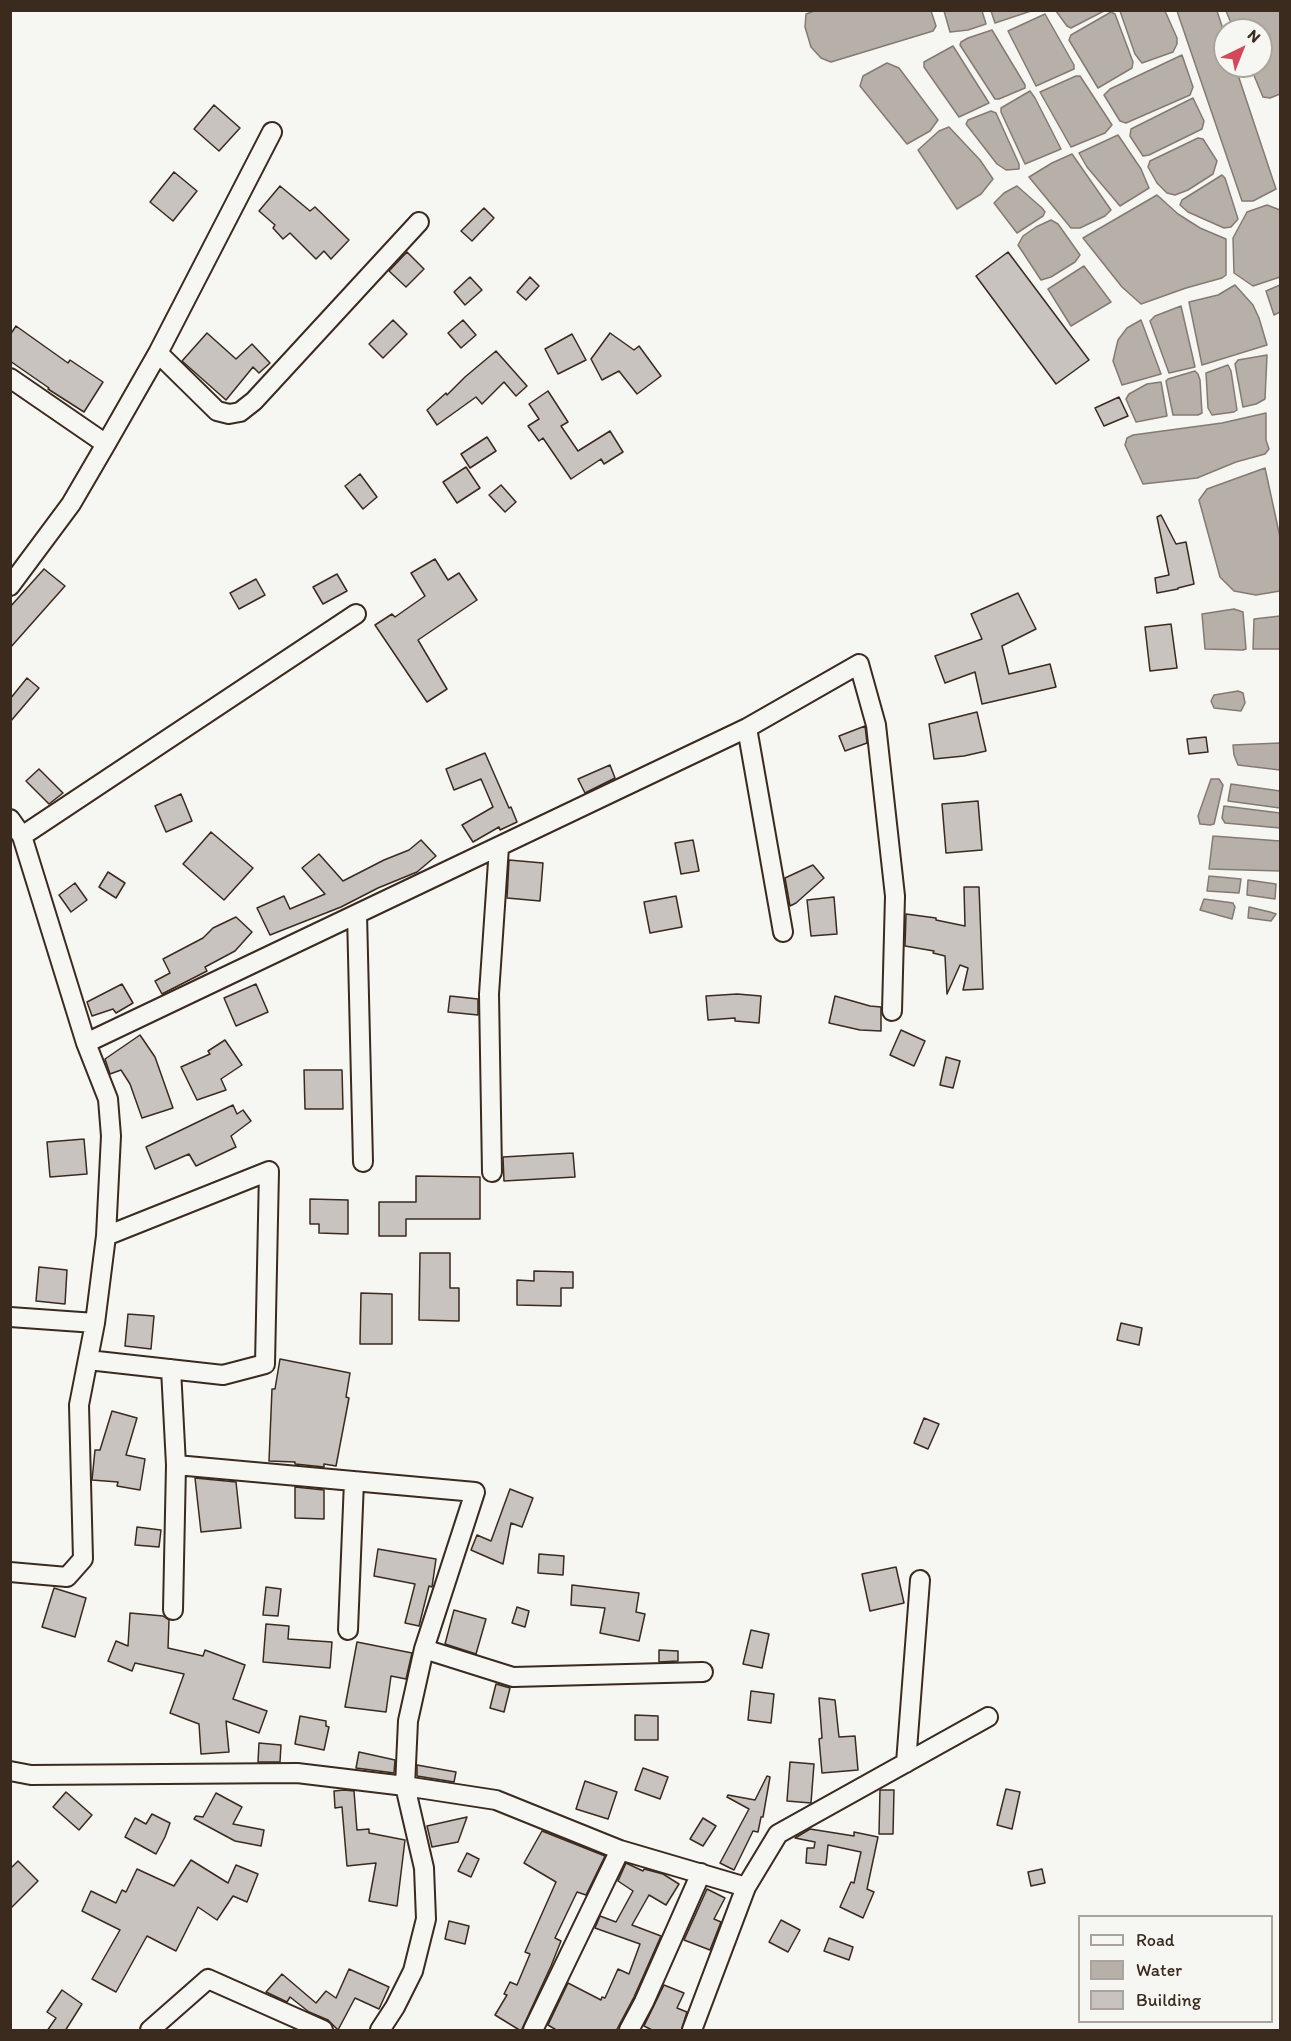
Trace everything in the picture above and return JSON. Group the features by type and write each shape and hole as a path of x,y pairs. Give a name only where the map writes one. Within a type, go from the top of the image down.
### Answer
{"street":[{"path":"10,586 71,504 106,444 158,353 272,132"},
{"path":"158,353 217,411 229,414 240,412 254,401 419,222"},
{"path":"10,378 106,444"},
{"path":"22,836 356,614"},
{"path":"86,1043 747,728 860,664 876,725 895,896 892,1011"},
{"path":"747,728 783,932"},
{"path":"10,819 22,836 86,1043 108,1099 111,1136 106,1236 95,1323 79,1406 82,1559 67,1576 10,1572"},
{"path":"492,1172 489,994 499,847"},
{"path":"357,914 363,1162"},
{"path":"88,1360 223,1375 265,1364 269,1172 106,1236"},
{"path":"10,1317 95,1323"},
{"path":"171,1369 176,1465 173,1610"},
{"path":"176,1465 475,1492 424,1649 408,1721 405,1786 424,1868 426,1919 413,1971 381,2031"},
{"path":"348,1630 354,1481"},
{"path":"906,1762 920,1580"},
{"path":"424,1649 513,1677 703,1672"},
{"path":"692,2031 746,1887 778,1834 988,1717"},
{"path":"10,1771 31,1775 297,1773 496,1800 620,1850 746,1887"},
{"path":"533,2031 620,1850"},
{"path":"629,2031 701,1874"},
{"path":"150,2031 208,1979 323,2031"}],"water":[{"path":"817,10 931,11 936,26 933,31 831,62 821,58 811,47 805,27 806,14"},
{"path":"991,10 1031,11 995,23"},
{"path":"944,11 982,11 986,24 968,30 950,32"},
{"path":"1056,11 1104,11 1071,28"},
{"path":"1120,11 1165,11 1177,38 1173,52 1142,63 1135,54"},
{"path":"1177,11 1217,11 1219,18 1213,18 1213,78 1239,78 1276,189 1253,201 1242,201"},
{"path":"1226,11 1280,11 1280,94 1270,98 1263,97 1255,78 1273,78 1273,18 1229,18"},
{"path":"1111,12 1115,14 1133,62 1132,68 1098,88 1069,40 1071,35"},
{"path":"1045,14 1074,65 1074,69 1036,86 1008,31"},
{"path":"992,30 1025,85 1025,88 999,99 995,99 960,45 968,38"},
{"path":"953,46 989,103 959,117 924,67 924,62"},
{"path":"1182,55 1193,87 1190,95 1126,123 1120,121 1104,95 1110,89"},
{"path":"887,63 899,68 938,120 930,131 907,144 860,86 863,76"},
{"path":"1080,76 1112,125 1105,133 1071,147 1040,92"},
{"path":"1030,91 1061,149 1025,164 1001,108"},
{"path":"1193,98 1204,121 1202,129 1143,156 1130,136 1131,129"},
{"path":"991,111 996,113 1019,164 1019,169 1006,170 997,164 966,124 968,120"},
{"path":"949,127 980,160 993,179 981,194 957,209 918,150 939,131"},
{"path":"1118,135 1141,169 1149,188 1120,206 1087,167 1079,153"},
{"path":"1198,138 1203,139 1217,161 1213,174 1188,190 1175,195 1167,193 1157,183 1148,167 1150,161"},
{"path":"1072,154 1111,210 1105,216 1080,228 1071,228 1029,177"},
{"path":"1222,175 1238,219 1231,227 1224,228 1188,212 1180,205 1182,200"},
{"path":"1017,186 1045,212 1043,216 1017,233 994,203 1004,193"},
{"path":"1157,195 1178,214 1200,228 1226,239 1226,275 1141,304 1122,287 1083,238"},
{"path":"1267,205 1280,210 1280,277 1253,286 1234,273 1233,238 1247,212"},
{"path":"1051,220 1058,224 1080,255 1075,262 1051,277 1041,280 1018,245 1023,236"},
{"path":"1084,266 1111,302 1071,326 1048,289"},
{"path":"1235,285 1253,305 1267,345 1202,365 1189,302 1218,295"},
{"path":"1280,285 1280,312 1274,315 1266,291"},
{"path":"1181,306 1195,367 1169,373 1150,321 1155,316"},
{"path":"1141,320 1161,374 1122,385 1113,361 1118,340 1127,328"},
{"path":"1267,355 1265,399 1243,407 1235,364 1238,360"},
{"path":"1228,365 1237,410 1212,415 1208,408 1206,373"},
{"path":"1195,371 1200,380 1202,413 1173,415 1166,381"},
{"path":"1161,382 1167,416 1136,422 1126,399 1129,394 1147,384"},
{"path":"1266,413 1266,440 1269,449 1265,454 1236,462 1197,478 1143,484 1125,445 1127,438 1133,435 1222,423"},
{"path":"1265,468 1280,537 1280,591 1256,595 1234,591 1220,577 1199,500 1207,489"},
{"path":"1234,609 1243,612 1246,649 1205,649 1202,614"},
{"path":"1280,616 1280,649 1253,649 1254,619"},
{"path":"1238,691 1243,693 1245,703 1241,711 1214,708 1211,701 1214,695"},
{"path":"1280,743 1280,770 1238,765 1234,755 1233,745"},
{"path":"1211,779 1219,779 1223,785 1214,824 1200,824 1198,816"},
{"path":"1231,784 1280,791 1280,808 1228,801"},
{"path":"1224,806 1280,813 1280,828 1225,823 1222,818"},
{"path":"1213,836 1280,841 1280,871 1209,869"},
{"path":"1209,876 1241,879 1239,893 1207,891"},
{"path":"1248,880 1276,884 1275,899 1247,895"},
{"path":"1204,899 1233,903 1235,907 1232,919 1200,910"},
{"path":"1249,907 1276,914 1271,921 1248,918"}],"building":[{"path":"214,105 240,128 219,151 194,129"},
{"path":"174,172 197,191 173,221 150,202"},
{"path":"280,186 310,211 315,207 349,240 331,259 324,251 316,259 290,233 283,239 273,228 275,225 259,211"},
{"path":"484,208 494,218 472,241 461,231"},
{"path":"407,252 424,269 406,287 389,271"},
{"path":"1008,252 1089,360 1056,384 976,276"},
{"path":"470,277 482,290 465,305 454,292"},
{"path":"530,277 539,286 526,300 517,292"},
{"path":"393,320 407,334 383,358 369,344"},
{"path":"463,320 476,335 461,348 448,333"},
{"path":"16,326 68,363 70,360 103,382 84,412 10,361 10,335"},
{"path":"207,333 236,359 252,344 270,363 259,373 253,367 226,400 182,361"},
{"path":"610,333 634,350 639,346 661,376 637,394 619,371 602,380 591,359"},
{"path":"572,334 586,360 558,374 545,349"},
{"path":"496,351 527,386 516,396 504,382 482,404 476,397 437,425 427,410"},
{"path":"548,391 568,422 561,426 578,451 610,431 623,452 604,464 601,459 571,479 543,438 539,441 528,426 539,419 529,404"},
{"path":"1119,397 1128,416 1104,426 1095,408"},
{"path":"487,437 496,451 470,468 461,454"},
{"path":"466,467 480,488 457,503 443,482"},
{"path":"360,474 377,497 363,509 345,486"},
{"path":"501,485 516,502 505,512 489,495"},
{"path":"1161,515 1176,544 1186,542 1194,584 1157,593 1155,578 1169,575 1157,517"},
{"path":"435,559 448,580 459,573 477,600 418,640 447,689 427,702 375,625 392,614 395,617 425,596 411,573"},
{"path":"44,569 65,586 10,648 10,607"},
{"path":"337,574 347,591 323,604 313,587"},
{"path":"256,579 265,595 239,609 230,593"},
{"path":"1018,593 1036,629 1002,646 1009,674 1050,664 1056,687 982,704 975,672 945,683 935,656 982,639 971,614"},
{"path":"1171,624 1177,668 1150,671 1145,627"},
{"path":"27,678 39,688 10,722 10,699"},
{"path":"977,712 986,751 934,759 929,724"},
{"path":"865,726 867,743 845,751 839,736"},
{"path":"1206,737 1208,752 1189,754 1187,739"},
{"path":"485,753 517,822 500,830 499,827 473,842 462,825 493,807 481,779 454,790 446,769"},
{"path":"610,765 615,778 585,793 578,779"},
{"path":"39,769 63,793 49,804 26,781"},
{"path":"181,794 192,821 166,832 155,806"},
{"path":"978,801 982,850 946,853 942,804"},
{"path":"211,832 253,868 224,900 183,864"},
{"path":"421,840 436,856 417,872 341,907 270,935 257,908 284,896 290,909 325,894 302,868 319,854 343,881 409,850"},
{"path":"693,840 699,871 681,874 675,843"},
{"path":"509,860 543,863 540,901 507,898"},
{"path":"813,865 824,878 790,906 785,878"},
{"path":"108,872 125,883 116,898 99,887"},
{"path":"75,883 87,900 71,912 59,895"},
{"path":"964,887 979,887 983,989 963,990 968,968 960,965 947,994 945,956 933,953 934,951 905,946 906,914 936,918 936,920 965,926"},
{"path":"676,896 682,927 650,933 644,902"},
{"path":"834,897 837,934 811,936 807,900"},
{"path":"236,917 252,932 235,951 205,967 207,971 162,994 155,981 170,973 163,959 203,938 213,928"},
{"path":"122,984 133,1003 116,1013 113,1009 92,1016 87,1002"},
{"path":"256,984 268,1012 236,1026 224,998"},
{"path":"737,994 761,996 759,1023 735,1021 735,1018 708,1020 706,996"},
{"path":"450,996 478,999 478,1015 448,1012"},
{"path":"835,996 881,1007 881,1031 860,1030 829,1023"},
{"path":"901,1030 925,1041 914,1066 890,1055"},
{"path":"140,1035 155,1057 173,1108 142,1118 130,1084 121,1070 110,1074 105,1059"},
{"path":"225,1040 242,1065 221,1079 226,1090 197,1100 181,1067 210,1054 208,1051"},
{"path":"946,1057 960,1061 953,1088 940,1085"},
{"path":"304,1070 342,1070 343,1109 305,1109"},
{"path":"233,1105 237,1114 243,1110 251,1121 231,1136 236,1147 196,1166 189,1154 155,1169 146,1147"},
{"path":"84,1139 87,1174 50,1177 47,1142"},
{"path":"573,1153 575,1177 504,1181 503,1157"},
{"path":"416,1176 480,1177 480,1219 406,1219 406,1236 379,1236 379,1202 416,1202"},
{"path":"310,1199 348,1200 348,1234 319,1233 319,1224 310,1224"},
{"path":"420,1253 450,1253 450,1288 459,1288 459,1321 419,1320"},
{"path":"39,1267 67,1270 65,1304 36,1301"},
{"path":"534,1271 573,1272 573,1288 561,1288 561,1306 517,1305 517,1280 534,1281"},
{"path":"361,1293 392,1294 392,1344 360,1344"},
{"path":"128,1314 154,1316 151,1349 125,1346"},
{"path":"1121,1323 1142,1328 1139,1345 1117,1340"},
{"path":"280,1359 350,1373 346,1397 349,1398 336,1466 324,1464 324,1467 295,1464 295,1462 269,1461 272,1389 275,1389"},
{"path":"112,1411 137,1418 126,1455 145,1459 140,1490 117,1486 118,1482 92,1480 95,1450 100,1450"},
{"path":"924,1418 939,1424 928,1449 914,1443"},
{"path":"195,1478 236,1482 241,1528 201,1532"},
{"path":"295,1487 324,1490 324,1519 295,1518"},
{"path":"510,1489 533,1498 522,1527 511,1523 503,1564 471,1550 477,1535 491,1541"},
{"path":"137,1527 161,1530 159,1547 135,1545"},
{"path":"378,1549 436,1559 432,1587 429,1586 419,1626 405,1623 415,1584 374,1576"},
{"path":"539,1554 564,1556 563,1575 538,1573"},
{"path":"896,1567 904,1603 870,1611 862,1574"},
{"path":"572,1585 639,1593 636,1612 645,1614 639,1641 600,1633 605,1608 571,1605"},
{"path":"266,1587 281,1589 278,1616 263,1615"},
{"path":"54,1588 86,1598 75,1637 42,1627"},
{"path":"517,1607 529,1611 525,1627 512,1623"},
{"path":"454,1610 486,1619 476,1654 445,1644"},
{"path":"130,1613 163,1616 169,1620 168,1648 203,1656 205,1650 245,1665 233,1699 267,1711 259,1733 226,1721 229,1752 201,1754 199,1724 170,1713 184,1674 135,1663 132,1671 108,1661 116,1641 128,1646"},
{"path":"266,1624 289,1626 288,1639 332,1642 330,1668 263,1662"},
{"path":"751,1630 769,1634 762,1668 743,1664"},
{"path":"357,1642 412,1653 406,1679 391,1676 386,1712 345,1707"},
{"path":"659,1650 678,1651 678,1661 659,1662"},
{"path":"496,1684 510,1688 504,1712 490,1708"},
{"path":"751,1691 774,1694 771,1723 748,1720"},
{"path":"819,1698 835,1700 839,1737 855,1736 858,1770 822,1773"},
{"path":"635,1715 658,1716 658,1740 635,1740"},
{"path":"300,1716 326,1721 326,1726 329,1727 324,1750 295,1744"},
{"path":"259,1743 281,1745 280,1762 258,1762"},
{"path":"359,1752 395,1760 394,1773 356,1768"},
{"path":"790,1762 814,1764 811,1803 787,1801"},
{"path":"417,1765 456,1772 454,1782 417,1776"},
{"path":"643,1768 668,1777 660,1799 635,1790"},
{"path":"767,1776 770,1777 758,1832 753,1831 734,1870 720,1863 749,1809 727,1797 728,1795 755,1800"},
{"path":"585,1781 617,1792 608,1819 576,1809"},
{"path":"1006,1789 1020,1792 1012,1829 997,1825"},
{"path":"880,1790 894,1790 893,1834 879,1834"},
{"path":"334,1791 354,1791 357,1830 369,1829 369,1833 405,1840 397,1906 369,1901 376,1863 347,1866 342,1807 335,1808"},
{"path":"66,1792 92,1815 79,1830 53,1807"},
{"path":"216,1793 242,1807 233,1824 264,1830 261,1846 235,1841 194,1819 196,1816 203,1817"},
{"path":"152,1814 170,1823 156,1854 125,1837 135,1818 146,1824"},
{"path":"467,1817 458,1842 432,1847 427,1826"},
{"path":"703,1818 716,1826 703,1846 690,1839"},
{"path":"810,1829 854,1836 854,1832 878,1837 867,1889 874,1892 863,1918 840,1907 851,1882 854,1883 861,1852 828,1845 826,1865 806,1863 807,1848 814,1848 815,1842 795,1838"},
{"path":"542,1831 605,1856 586,1895 577,1892 555,1938 561,1941 551,1966 521,2031 495,2015 507,1995 504,1994 510,1982 517,1985 530,1954 525,1952 556,1882 524,1863"},
{"path":"467,1853 479,1859 471,1877 458,1871"},
{"path":"191,1860 228,1883 236,1865 258,1874 247,1902 233,1896 217,1920 198,1907 176,1951 147,1936 116,1992 92,1979 120,1930 82,1911 91,1891 116,1903 122,1890 126,1892 137,1869 174,1886"},
{"path":"18,1861 38,1881 10,1909 10,1869"},
{"path":"626,1863 643,1871 644,1869 663,1874 679,1884 666,1905 649,1895 632,1925 661,1936 616,2031 558,2031 548,2025 568,1983 601,2000 602,1997 605,1998 618,1969 629,1974 640,1944 595,1928 600,1916 616,1922 633,1891 618,1881"},
{"path":"1042,1869 1045,1883 1031,1886 1028,1872"},
{"path":"707,1889 725,1898 714,1919 721,1922 710,1950 684,1940"},
{"path":"781,1920 800,1930 788,1952 769,1942"},
{"path":"449,1921 469,1926 465,1944 445,1939"},
{"path":"829,1938 853,1947 849,1960 824,1951"},
{"path":"349,1969 389,1987 379,2009 355,1998 338,2030 328,2020 309,2012 290,1997 287,2002 266,1992 282,1974 316,2003 326,1991 336,1998"},
{"path":"664,1985 684,1993 677,2008 687,2012 681,2031 654,2031 644,2026"},
{"path":"62,1990 82,2004 65,2031 47,2031 56,2018 47,2012"}]}
